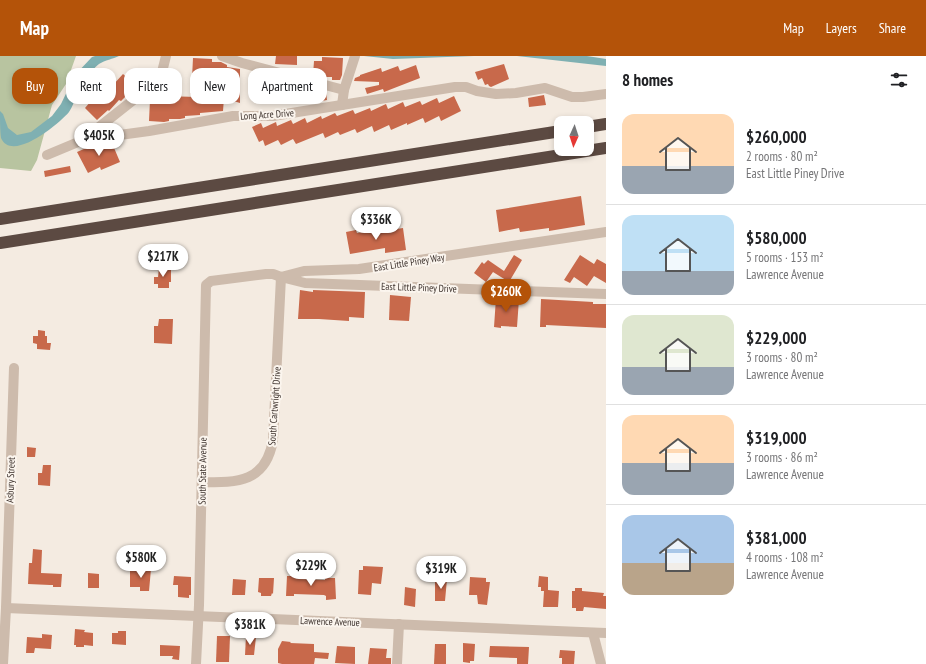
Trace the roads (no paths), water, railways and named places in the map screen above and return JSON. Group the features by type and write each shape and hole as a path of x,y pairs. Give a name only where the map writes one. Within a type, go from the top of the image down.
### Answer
{"highway":[{"path":"594,126 606,124"},
{"path":"0,219 554,132"},
{"path":"0,243 606,148"}],"street":[{"path":"83,140 156,82 161,76 166,56"},
{"path":"222,56 242,63 344,90"},
{"path":"342,105 344,90 355,56"},
{"name":"Long Acre Drive","path":"47,155 83,140 149,131 233,116 273,116 459,87 496,94 516,93 544,88 572,97 606,94"},
{"name":"East Little Piney Way","path":"211,281 266,274 273,274 281,277 304,271 347,270 373,267 606,232"},
{"path":"373,267 375,285"},
{"name":"East Little Piney Drive","path":"281,277 305,283 606,294"},
{"name":"South Cartwright Drive","path":"202,482 226,483 245,480 255,474 263,466 271,451 273,440 281,277"},
{"name":"South State Avenue","path":"196,664 202,482 205,291 206,285 211,281"},
{"name":"Asbury Street","path":"3,664 3,622 6,608 14,368"},
{"name":"Lawrence Avenue","path":"6,608 198,615 606,634"},
{"path":"397,664 399,624"},
{"path":"594,633 601,664"}],"water":[{"path":"119,56 104,61 94,68 82,68 92,57"},
{"path":"364,56 474,56 393,59"},
{"path":"517,56 587,56 606,59 606,66"},
{"path":"66,94 66,104 73,104 64,118 35,139 25,144 15,146 7,145 1,138 0,111 3,114 8,128 17,135 31,132 52,116 61,104"}]}
